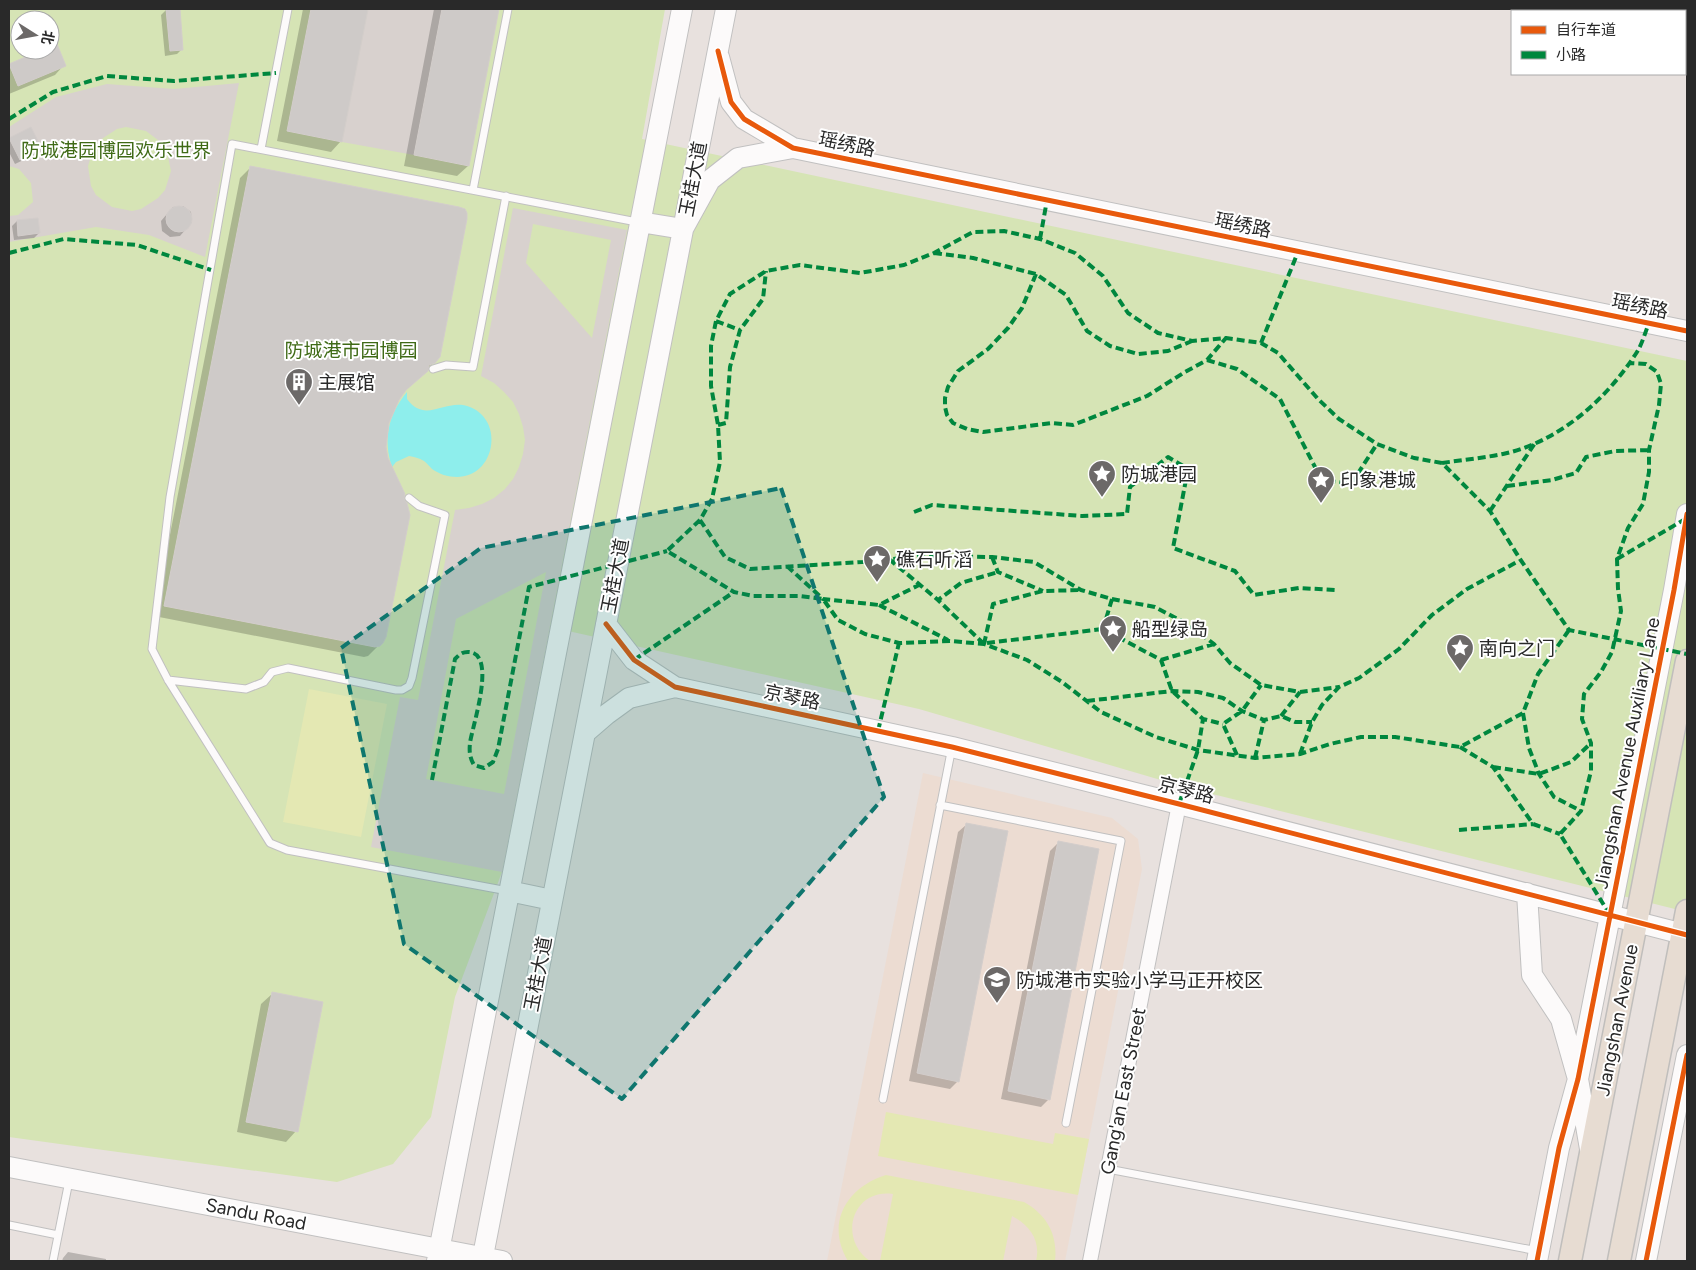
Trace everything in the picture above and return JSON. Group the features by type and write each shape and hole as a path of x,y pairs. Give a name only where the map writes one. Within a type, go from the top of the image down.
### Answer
{"main road":[{"name":"Jiangshan Avenue","path":"1570,1261 1687,661"},
{"path":"1619,1261 1685,934 1687,911"}],"street":[{"path":"439,1255 682,9"},
{"name":"玉桂大道","path":"482,1259 726,9"},
{"path":"718,51 731,102 744,118 793,148"},
{"path":"640,222 683,229 710,180 738,158 793,148"},
{"name":"瑶绣路","path":"793,148 1687,331"},
{"name":"Jiangshan Avenue Auxiliary Lane","path":"1538,1256 1559,1148 1578,1079 1687,517"},
{"path":"606,624 634,660 675,687"},
{"path":"585,733 629,698 675,687"},
{"name":"京琴路","path":"675,687 952,747 1685,934"},
{"name":"Gang'an East Street","path":"1090,1261 1180,804"},
{"path":"509,892 552,900"},
{"path":"1527,893 1532,975 1561,1019 1578,1079 1591,1153"},
{"path":"1646,1261 1687,1055"},
{"name":"Sandu Road","path":"10,1167 439,1255 502,1261"}],"lane":[{"path":"261,149 288,9"},
{"path":"473,190 508,9"},
{"path":"509,892 287,850 270,843 168,680 152,649 170,497 232,144 640,222"},
{"path":"434,368 446,365 473,367 506,196"},
{"path":"168,680 246,689 264,682 272,672 288,668 396,690 402,690 408,686 412,678 445,514 432,511 408,498"},
{"path":"882,1099 952,747"},
{"path":"940,805 1122,841 1066,1123"},
{"path":"1108,1169 1538,1256"},
{"path":"53,1261 70,1178"},
{"path":"9,1225 58,1235"}],"highlighted area":[{"path":"781,488 884,797 622,1099 404,944 341,648 481,548"}],"shaded area":[{"path":"368,9 442,9 414,155 342,142"},
{"path":"239,83 205,257 149,235 96,227 9,242 9,216 18,215 33,202 31,183 19,169 9,166 9,127 56,97 107,84 174,89","holes":["126,127 146,131 162,143 167,152 171,171 165,190 158,198 141,209 132,211 112,207 96,195 91,186 88,166 94,147 100,140 117,129"]},
{"path":"513,208 627,230 502,872 371,847 400,697 418,700 455,510 482,504 494,498 505,489 513,479 523,454 525,440 523,427 513,402 494,383 481,376","holes":["533,224 611,240 592,338 526,263","546,572 504,794 426,779 456,619"]},
{"name":"防城港市实验小学马正开校区","path":"923,773 1112,818 1138,839 1142,869 1065,1261 827,1261"}],"green space":[{"name":"防城港市园博园","path":"9,9 665,9 642,139 1687,361 1687,912 1188,788 919,709 550,627 502,872 455,997 431,1117 393,1164 337,1182 9,1137"},
{"path":"309,689 387,704 361,837 283,822"},
{"path":"886,1112 1053,1144 1055,1133 1089,1139 1078,1195 878,1156"},
{"path":"886,1175 1024,1202 1039,1213 1053,1234 1055,1261 1036,1261 1037,1247 1033,1234 1024,1224 1012,1216 1003,1261 880,1261 893,1194 879,1194 859,1206 852,1228 854,1240 860,1251 870,1261 848,1261 841,1247 839,1233 840,1220 844,1208 860,1188"}],"water":[{"path":"407,392 407,399 421,410 461,405 470,407 481,414 488,424 491,435 491,447 487,459 480,468 470,475 457,477 444,475 432,469 422,460 409,456 396,462 392,467 388,447 389,428 395,409"}],"building":[{"path":"166,9 180,9 183,50 170,51"},
{"path":"311,9 368,9 342,142 287,131"},
{"path":"442,9 499,9 469,166 414,155"},
{"path":"60,51 66,66 18,86 9,64 18,60 60,60"},
{"path":"31,127 42,149 20,160 9,138"},
{"name":"主展馆","path":"250,166 459,207 465,209 467,213 440,357 435,363 429,365 428,371 406,390 399,400 389,423 386,447 388,458 405,494 404,499 410,515 386,637 380,646 375,647 164,606"},
{"path":"179,206 189,209 192,219 189,229 179,232 169,229 166,219 169,209"},
{"path":"38,218 40,233 18,236 17,220"},
{"path":"966,823 1008,831 959,1082 917,1073"},
{"path":"1058,841 1099,849 1050,1100 1008,1091"},
{"path":"272,992 323,1002 298,1132 246,1122"}],"marked path":[{"path":"9,119 53,92 107,76 174,81 276,73"},
{"path":"1040,239 1047,200"},
{"path":"1569,630 1538,674 1523,713 1460,747 1395,737 1361,737 1330,744 1300,754 1255,758 1198,750 1156,737 1101,712 1062,682 1027,660 984,644 950,641 899,643 865,634 838,620 823,599 799,596 753,596 734,592 667,551 700,520 712,499 720,462 718,425 711,386 711,346 716,321 730,294 766,271 800,265 860,273 904,265 934,253 973,232 1004,231 1040,239 1075,253 1103,276 1128,313 1158,333 1192,341 1226,338 1261,343 1278,353 1318,399 1339,419 1377,444 1414,458 1442,463 1490,511 1520,559 1569,630 1687,654"},
{"path":"9,253 64,239 137,245 211,270"},
{"path":"1261,343 1298,252"},
{"path":"934,253 973,258 1036,274 1066,295 1087,331 1110,346 1138,354 1168,351 1192,341"},
{"path":"718,425 726,423 730,367 740,330 763,299 766,271"},
{"path":"1036,274 1022,308 1008,328 988,349 958,371 948,387 945,407 947,415 953,423 967,429 983,432 1052,423 1073,425 1147,396 1207,360 1226,338"},
{"path":"716,321 740,330"},
{"path":"1442,463 1503,454 1543,440 1562,429 1596,402 1625,369 1637,352 1649,323"},
{"path":"1207,360 1237,369 1280,399 1323,480 1351,484 1377,444"},
{"path":"1610,915 1560,834 1581,811 1591,771 1591,743 1582,719 1584,694 1601,672 1612,652 1621,611 1617,559 1628,528 1643,504 1649,472 1649,450 1659,405 1661,384 1657,372 1646,364 1629,363"},
{"path":"1490,511 1535,443"},
{"path":"1507,486 1552,480 1576,473 1586,457 1615,451 1649,450"},
{"path":"914,512 932,505 1082,516 1127,514 1130,487 1168,457 1188,469 1173,548 1235,571 1254,595 1299,588 1335,590"},
{"path":"1617,559 1687,518"},
{"path":"700,520 725,557 750,569 922,556 992,557 1034,562 1081,590 1112,599 1155,607 1189,625 1214,644 1230,663 1261,685 1300,692 1339,687"},
{"path":"432,780 455,659 457,657 468,652 477,655 481,664 481,692 470,749 474,765 484,768 493,762 498,749 529,587 667,551"},
{"path":"992,557 998,572 1043,591"},
{"path":"889,559 938,600"},
{"path":"1300,754 1312,722 1322,705 1339,687 1359,678 1399,649 1432,615 1467,589 1517,562"},
{"path":"787,566 823,599 879,605 919,585"},
{"path":"984,644 938,600 961,583 998,572"},
{"path":"984,644 993,604 1043,591 1081,590"},
{"path":"634,660 734,592"},
{"path":"1112,599 1103,629 1161,660 1172,691 1203,719 1223,724"},
{"path":"879,605 948,640"},
{"path":"987,643 1103,629"},
{"path":"878,731 899,643"},
{"path":"1161,660 1214,644"},
{"path":"1237,755 1223,724 1242,711 1261,685"},
{"path":"1087,701 1172,691 1198,692 1223,698 1242,711 1264,720 1281,716 1295,722 1312,722"},
{"path":"1281,716 1300,692"},
{"path":"1523,713 1529,748 1539,774 1554,797 1581,811"},
{"path":"1179,804 1198,750 1203,719"},
{"path":"1255,758 1264,720"},
{"path":"1493,767 1539,774 1571,762 1591,743"},
{"path":"1460,747 1493,767 1533,824 1560,834"},
{"path":"1459,830 1533,824"}],"cycle path":[{"path":"718,51 731,102 744,119 793,148 1687,331"},
{"path":"1537,1261 1559,1148 1578,1079 1674,590 1687,514"},
{"path":"606,624 634,660 675,687 952,747 1687,935"},
{"path":"1646,1261 1687,1055"}],"place":[{"name":"主展馆","path":"299,406"},
{"name":"防城港园","path":"1102,498"},
{"name":"印象港城","path":"1321,504"},
{"name":"礁石听滔","path":"877,583"},
{"name":"船型绿岛","path":"1113,653"},
{"name":"南向之门","path":"1460,672"},
{"name":"防城港市实验小学马正开校区","path":"997,1004"}],"park label":[{"name":"防城港园博园欢乐世界","path":"116,150"}]}
